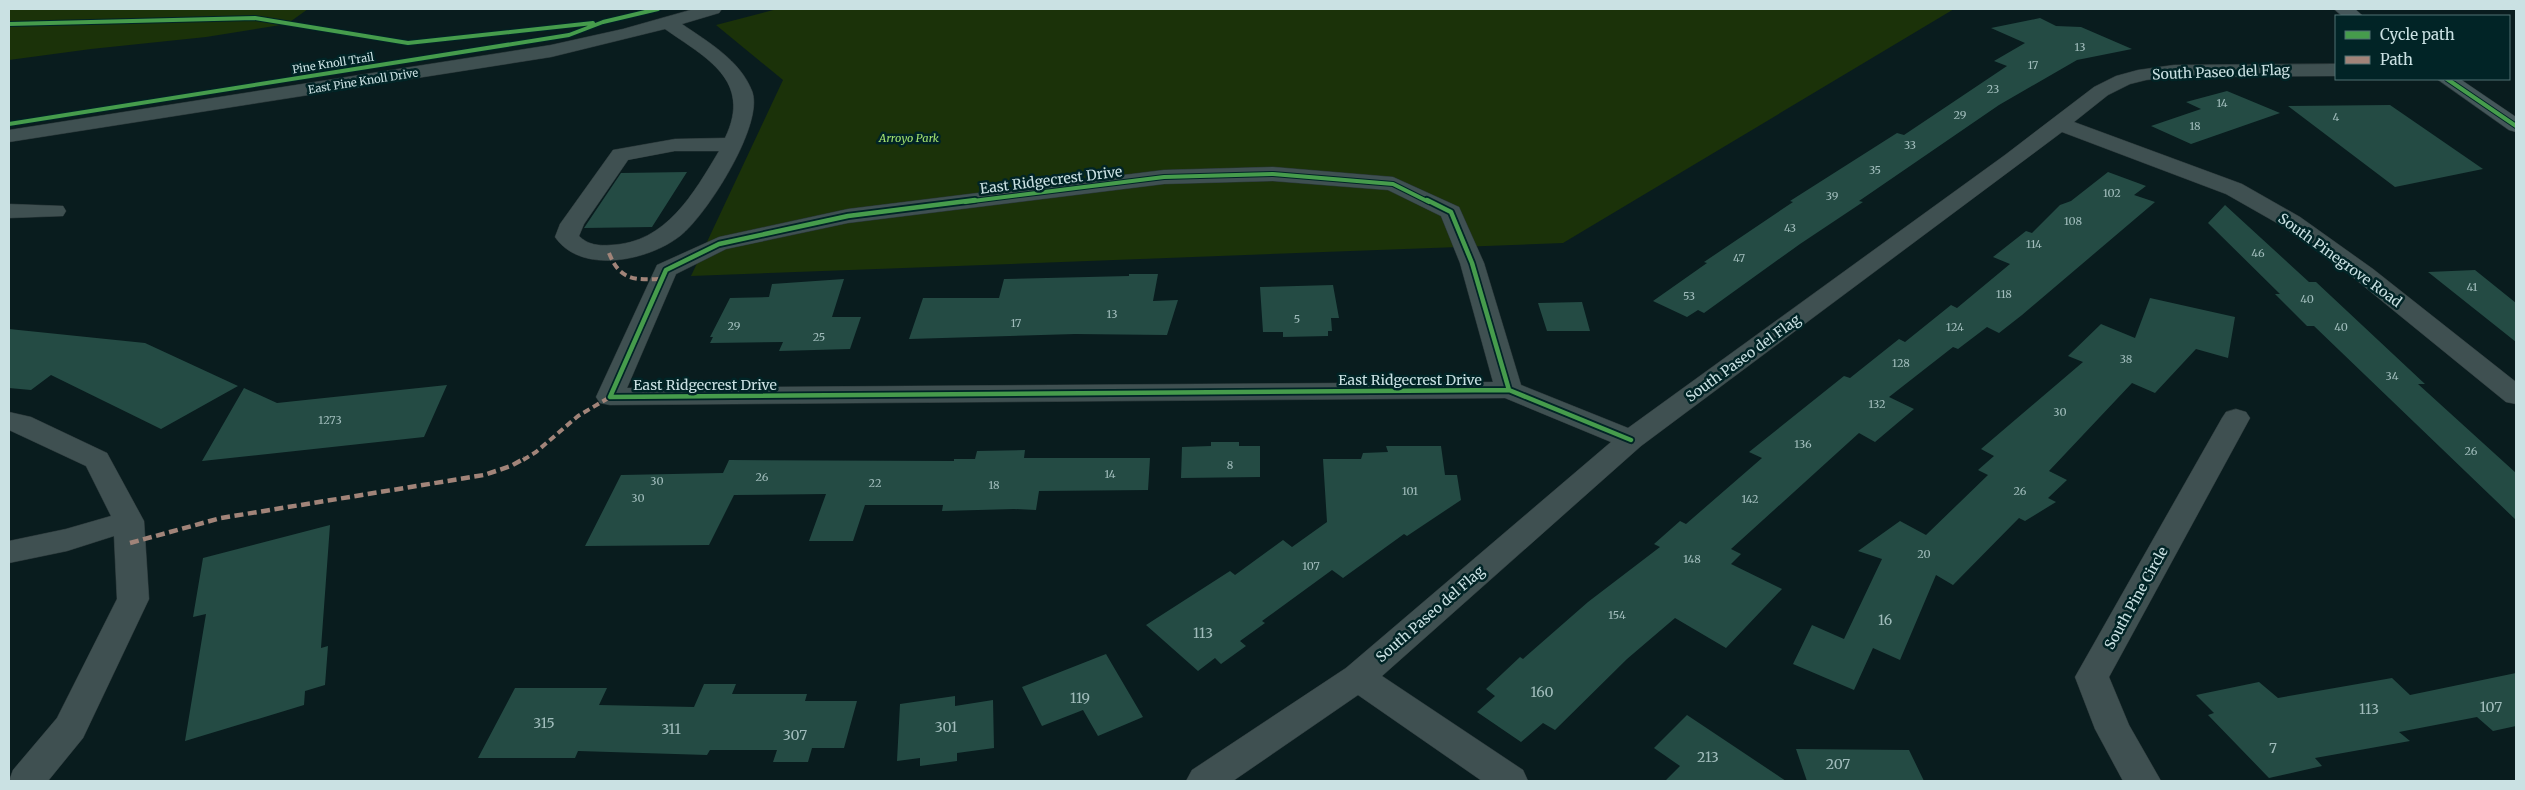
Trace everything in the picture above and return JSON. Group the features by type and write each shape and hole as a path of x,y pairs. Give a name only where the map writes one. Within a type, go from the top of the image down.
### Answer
{"main road":[{"path":"2448,80 2516,126"}],"street":[{"name":"East Pine Knoll Drive","path":"9,136 551,51 627,34 713,9"},
{"path":"668,22 730,68 743,92 745,111 732,144 679,224 652,244 609,253 578,247 567,237 572,224 621,155 675,145 732,144"},
{"name":"South Paseo del Flag","path":"1205,781 1358,677 1631,440 1762,346 1826,296 2061,124 2073,110 2101,90 2123,80 2145,74 2209,70 2335,70"},
{"name":"South Pinegrove Road","path":"2061,124 2234,189 2292,222 2364,274 2516,396"},
{"name":"East Ridgecrest Drive","path":"1509,390 1472,263 1451,212 1393,184 1273,174 1164,177 848,216 719,244 666,270 610,397 1509,390 1631,440"},
{"path":"9,211 56,211"},
{"name":"South Pine Circle","path":"2142,781 2113,729 2092,676 2236,418"},
{"path":"9,421 21,423 97,460 129,520 133,599 70,728 26,781"},
{"path":"9,552 67,540 129,520"},
{"path":"1358,677 1510,781"}],"green space":[{"path":"9,9 308,9 287,24 206,37 9,60"},
{"name":"Arroyo Park","path":"777,9 1954,9 1563,243 691,276 783,80 716,25"}],"building":[{"path":"2040,18 2056,26 2081,27 2132,49 2077,60 1999,105 1859,201 1863,202 1800,244 1704,313 1698,310 1687,317 1653,301 1707,263 1704,262 1793,202 1790,201 1897,133 1904,135 2007,66 1994,61 2025,43 1991,28"},
{"path":"2227,91 2280,113 2191,144 2151,126 2201,109 2186,102"},
{"path":"2390,105 2483,169 2395,187 2288,106"},
{"path":"687,172 652,227 584,228 621,173"},
{"path":"2108,172 2146,186 2134,195 2155,202 1999,333 1987,327 1958,349 1953,347 1889,397 1914,409 1875,442 1859,433 1731,549 1741,554 1731,564 1782,589 1726,648 1675,618 1627,659 1555,730 1543,723 1521,742 1477,712 1495,696 1486,689 1520,657 1523,659 1588,602 1660,547 1654,544 1680,521 1686,524 1762,458 1749,452 1844,376 1850,378 1899,339 1905,342 1951,305 1957,308 2010,264 1993,257 2026,231 2032,233 2060,205 2071,201"},
{"path":"2225,205 2309,282 2316,282 2425,384 2418,384 2516,473 2516,520 2314,326 2307,326 2275,294 2280,294 2208,223"},
{"path":"2475,270 2516,303 2516,342 2428,272"},
{"path":"1129,274 1158,274 1153,301 1178,300 1167,335 1075,334 909,339 923,298 999,298 1004,279 1129,276"},
{"path":"844,279 832,317 861,317 850,349 779,351 783,342 710,343 713,337 710,337 730,298 769,297 772,284"},
{"path":"1333,285 1339,318 1331,318 1332,331 1328,331 1328,336 1283,337 1283,332 1263,332 1260,287"},
{"path":"2150,298 2235,317 2228,358 2196,349 2155,393 2132,383 2049,471 2067,480 2048,498 2056,502 2025,521 2019,518 1953,585 1936,575 1900,660 1873,648 1854,690 1793,664 1812,625 1844,639 1882,559 1858,551 1900,521 1926,535 1988,475 1978,470 1994,456 1981,449 2083,362 2068,356 2101,324 2135,338"},
{"path":"1582,302 1590,331 1547,331 1538,303"},
{"path":"9,329 145,343 238,386 161,429 51,375 31,390 9,388"},
{"path":"447,385 424,437 202,461 244,388 277,403"},
{"path":"1211,442 1239,442 1239,446 1260,446 1260,477 1181,478 1182,447 1211,446"},
{"path":"1386,446 1441,446 1445,475 1457,475 1461,500 1407,536 1404,534 1343,578 1332,570 1262,621 1265,623 1240,641 1246,646 1221,664 1215,658 1198,671 1146,625 1230,571 1235,575 1283,540 1292,547 1327,522 1323,459 1361,459 1363,453 1388,452"},
{"path":"1025,450 1024,458 1150,458 1148,490 1039,491 1036,510 942,511 943,505 865,505 853,541 809,541 826,494 734,495 709,545 585,546 621,475 723,473 729,460 954,461 954,459 975,459 977,451"},
{"path":"330,525 321,648 328,646 325,685 305,691 304,705 185,741 206,614 193,617 203,558"},
{"path":"1106,654 1143,717 1098,736 1083,710 1042,726 1022,687"},
{"path":"2516,673 2516,726 2493,731 2477,717 2399,732 2410,741 2315,758 2322,766 2269,778 2208,715 2214,713 2196,695 2259,682 2278,698 2392,678 2410,695"},
{"path":"704,684 736,684 732,694 807,694 805,701 857,701 844,748 812,748 808,762 773,762 777,750 710,750 707,755 578,751 575,758 478,758 515,688 607,688 599,705 694,707"},
{"path":"955,696 955,706 993,700 994,748 957,753 957,761 920,766 920,758 897,761 900,704"},
{"path":"1687,715 1786,781 1665,781 1680,766 1654,748"},
{"path":"1796,749 1909,750 1924,781 1807,781"}],"marked path":[{"path":"609,253 617,270 629,278 644,280 662,279"},
{"path":"130,543 221,518 484,475 511,466 536,452 578,416 610,397"}],"cycle path":[{"name":"Pine Knoll Trail","path":"9,124 569,35 603,22 658,9"},
{"path":"9,24 255,18 408,43 593,23"},
{"path":"2448,80 2516,126"},
{"path":"1509,390 1472,263 1451,212 1393,184 1273,174 1164,177 848,216 719,244 666,270 610,397 1509,390 1631,440"}]}
